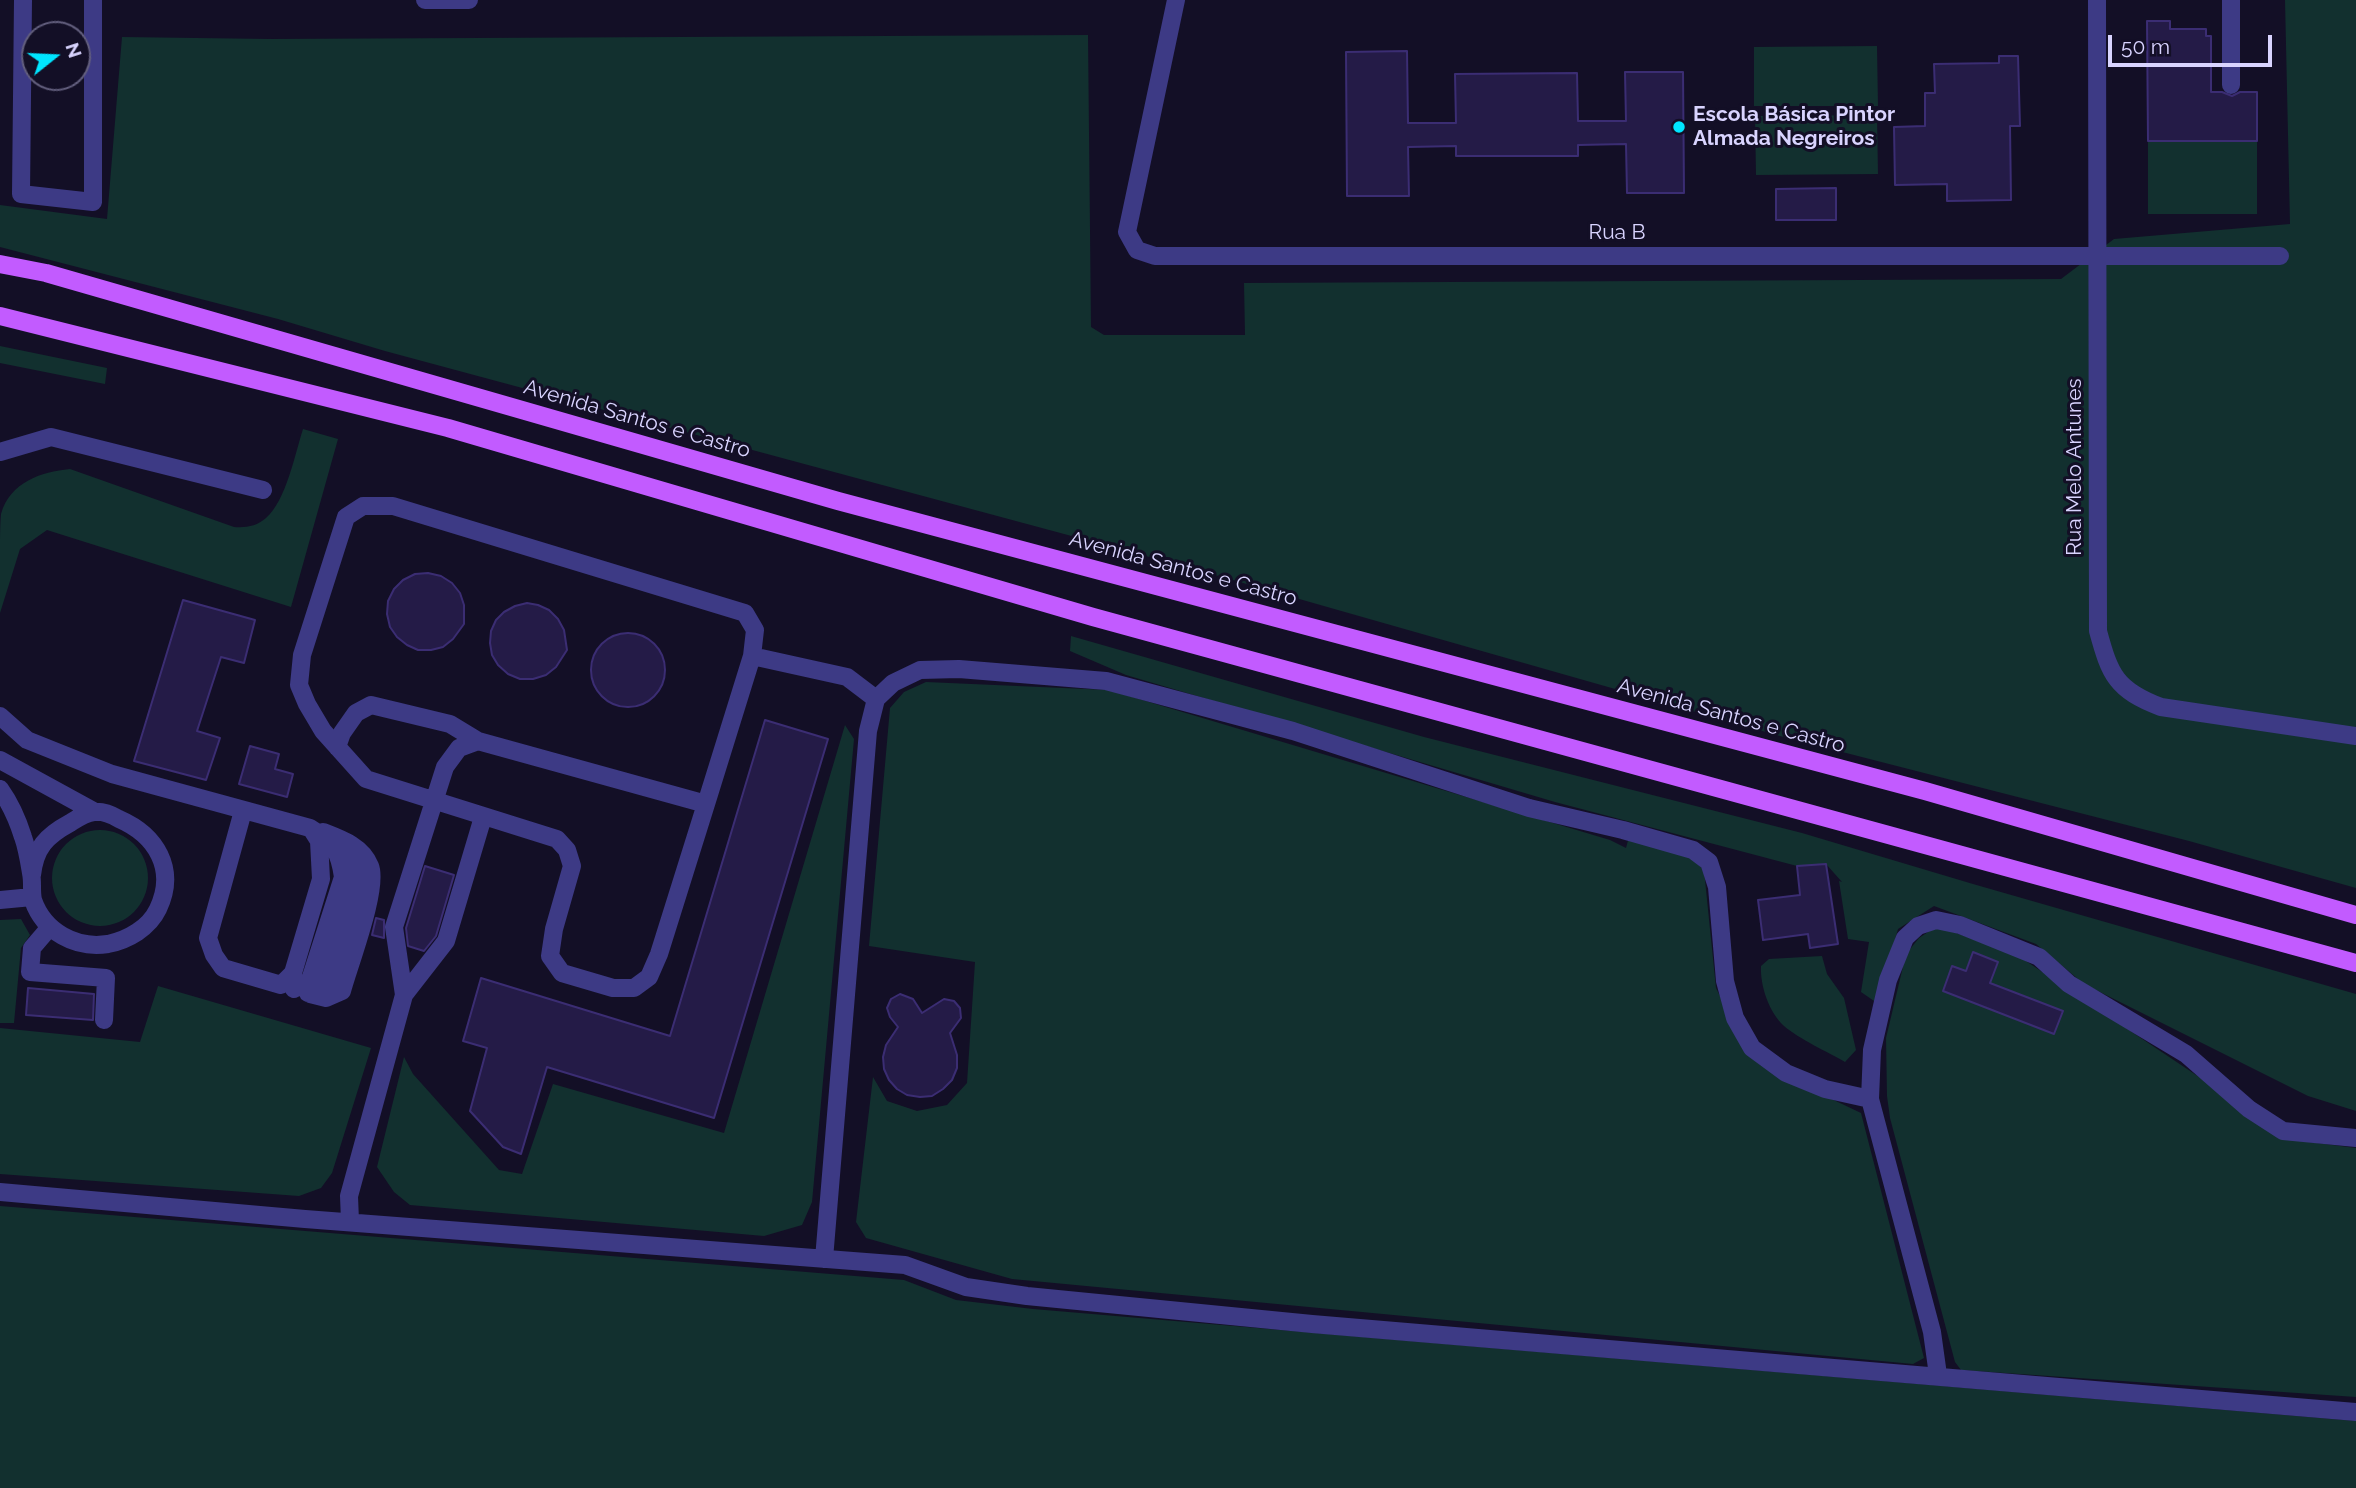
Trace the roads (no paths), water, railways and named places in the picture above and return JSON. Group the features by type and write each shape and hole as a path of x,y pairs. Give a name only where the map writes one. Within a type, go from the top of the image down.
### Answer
{"main road":[{"name":"Avenida Santos e Castro","path":"0,264 46,273 838,501 1925,791 2356,915"},
{"path":"0,316 448,428 1093,617 2356,963"}],"street":[{"path":"23,0 20,194 93,202 93,0"},
{"path":"425,0 469,0"},
{"name":"Rua B","path":"1176,0 1127,232 1137,250 1154,256 2280,256"},
{"name":"Rua Melo Antunes","path":"2097,0 2098,631 2106,661 2118,683 2138,698 2161,707 2356,736"},
{"path":"2231,0 2231,85"},
{"path":"0,452 51,437 263,490"},
{"path":"363,506 393,506 745,614 755,630 752,656 659,954 649,976 634,988 613,988 562,973 550,956 554,929 572,866 567,850 557,839 366,779 323,731 299,685 302,654 345,517 363,506"},
{"path":"752,656 847,677 876,699"},
{"path":"824,1259 868,731 876,699 893,683 920,670 959,669 1106,681 1293,731 1529,808 1693,850 1709,862 1717,887 1725,981 1735,1018 1752,1048 1786,1073 1825,1088 1870,1099"},
{"path":"337,747 342,733 356,713 371,705 450,724 478,741 706,804"},
{"path":"0,716 27,740 112,774 339,838 353,858 359,879 326,988 295,989 223,968 214,955 208,938 243,811"},
{"path":"404,995 394,928 445,767 459,748 478,741"},
{"path":"0,760 95,812 108,814 137,827 156,846 164,868 165,887 154,916 122,942 95,946 73,942 50,927 32,897 32,875 34,858 44,841 57,830 95,812"},
{"path":"0,789 23,838 32,875"},
{"path":"350,1221 349,1196 404,995 446,941 483,817"},
{"path":"295,989 293,973 321,879 319,841 310,828"},
{"path":"0,900 32,897"},
{"path":"1938,1375 1933,1332 1870,1099 1872,1050 1888,980 1905,938 1918,926 1936,920 1960,925 2039,957 2069,984 2186,1054 2249,1109 2283,1130 2356,1138"},
{"path":"50,927 32,948 30,972 106,978 104,1020"},
{"path":"0,1192 905,1265 966,1287 1027,1296 1326,1325 2356,1412"}],"place":[{"name":"Escola Básica Pintor Almada Negreiros","path":"1679,127"}]}
